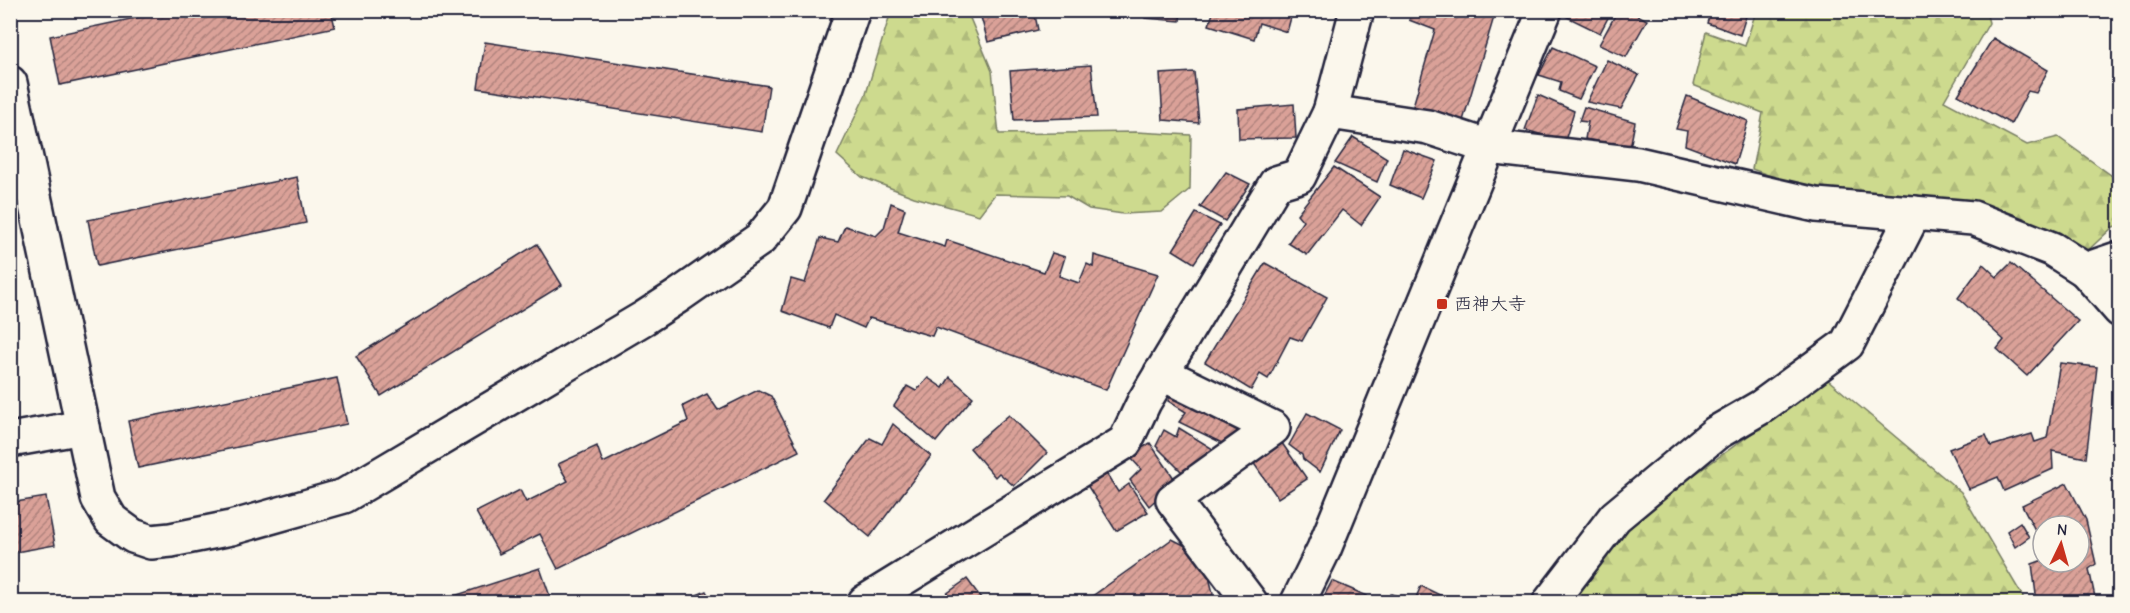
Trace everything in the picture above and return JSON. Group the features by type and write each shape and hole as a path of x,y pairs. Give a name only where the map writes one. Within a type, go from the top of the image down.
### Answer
{"street":[{"path":"10,83 98,498 111,520 133,536 151,542 231,528 344,496 644,318 759,239 785,208 853,10"},
{"path":"872,598 1125,442 1144,402 1276,183 1299,176 1330,112 1357,10"},
{"path":"1298,603 1324,549 1545,10"},
{"path":"1330,112 1428,128 1490,147 1638,164 1816,205 1973,219 2052,249 2085,270 2120,310"},
{"path":"1550,603 1615,517 1716,433 1761,407 1847,344 1914,213"},
{"path":"2085,270 2120,258"},
{"path":"1161,373 1273,428 1173,500 1250,603"},
{"path":"10,440 83,427"}],"green space":[{"path":"891,11 967,11 992,71 999,134 1136,132 1191,135 1190,189 1162,212 1123,214 1089,209 1067,196 995,194 979,215 914,197 862,177 837,155 866,94"},
{"path":"1756,11 1986,11 1989,23 1944,101 2027,145 2058,137 2119,181 2119,225 2113,227 2083,255 1822,195 1752,169 1763,113 1693,85 1706,32 1745,46"},
{"path":"1827,379 1961,492 2026,602 1571,602 1626,524"}],"building":[{"path":"173,10 331,10 335,27 60,85 50,36"},
{"path":"979,10 1034,10 1038,30 988,42"},
{"path":"1145,10 1181,10 1180,21 1145,18"},
{"path":"1214,10 1293,10 1287,32 1259,23 1254,39 1209,25"},
{"path":"1413,10 1476,10 1494,17 1462,124 1413,106 1435,30 1409,20"},
{"path":"1563,10 1612,10 1600,33 1561,14"},
{"path":"1618,10 1628,10 1647,20 1626,57 1599,45"},
{"path":"1711,10 1748,10 1740,35 1707,23"},
{"path":"1993,38 2048,70 2036,93 2028,91 2011,124 1958,95"},
{"path":"485,42 769,86 762,132 478,88"},
{"path":"1553,47 1595,66 1579,99 1559,91 1561,82 1539,75"},
{"path":"1607,60 1639,75 1621,109 1587,102"},
{"path":"1091,65 1097,117 1014,120 1010,71"},
{"path":"1194,72 1199,123 1163,120 1160,74"},
{"path":"1538,95 1574,111 1565,141 1525,130"},
{"path":"1687,96 1748,121 1735,164 1685,145 1687,131 1676,129"},
{"path":"1294,104 1296,138 1239,139 1238,109"},
{"path":"1584,107 1635,122 1630,148 1585,139 1588,122 1579,121"},
{"path":"1353,137 1387,158 1377,182 1335,163"},
{"path":"1403,149 1437,161 1421,198 1390,185"},
{"path":"1334,167 1380,197 1361,225 1342,210 1307,255 1288,243 1303,221 1297,214"},
{"path":"1226,172 1250,184 1225,221 1200,207"},
{"path":"297,177 306,223 97,266 88,220"},
{"path":"891,203 905,209 898,232 945,247 947,240 1044,272 1052,253 1065,257 1059,276 1079,283 1087,264 1093,267 1094,255 1158,274 1106,390 936,327 932,336 869,318 864,328 834,315 829,328 782,311 791,279 805,283 820,238 838,242 845,226 876,236 884,228"},
{"path":"1196,213 1220,225 1194,263 1173,250"},
{"path":"537,244 562,285 381,396 356,356"},
{"path":"1265,263 1327,297 1302,341 1290,337 1268,379 1260,374 1251,390 1205,362"},
{"path":"2011,263 2078,321 2027,376 1997,349 2004,340 1958,298 1983,264 1997,277"},
{"path":"2060,363 2097,367 2086,458 2052,451 2053,469 2004,491 1998,477 1969,489 1949,449 1986,435 1991,446 2032,434 2035,442 2047,438"},
{"path":"950,377 973,397 936,442 894,406 907,386 916,391 928,378 943,388"},
{"path":"337,378 347,424 138,468 128,421"},
{"path":"1174,389 1242,423 1228,446 1179,422 1186,412 1168,401"},
{"path":"758,390 771,396 799,451 558,569 540,534 499,554 476,512 520,490 526,502 568,481 558,464 597,446 603,463 688,421 683,406 707,394 718,410"},
{"path":"1307,413 1340,430 1320,472 1289,445"},
{"path":"1009,415 1047,453 1014,486 999,473 995,477 970,448"},
{"path":"893,424 931,456 870,537 824,499 870,438 882,444"},
{"path":"1179,428 1213,449 1185,475 1156,446 1164,430 1176,437"},
{"path":"1277,436 1307,479 1278,498 1250,458"},
{"path":"1150,443 1176,481 1149,506 1130,480 1141,469 1129,456"},
{"path":"1106,473 1118,492 1129,484 1148,512 1116,531 1087,485"},
{"path":"2067,483 2083,514 2031,514 2031,522 2022,505"},
{"path":"46,497 55,545 10,553 10,503"},
{"path":"2020,522 2029,537 2015,547 2007,531"},
{"path":"1172,539 1194,550 1206,565 1213,593 1211,602 1084,602"},
{"path":"2091,542 2096,564 2091,568"},
{"path":"540,568 552,602 452,602 451,597"},
{"path":"2033,574 2090,574 2096,602 2037,602"},
{"path":"967,579 984,602 935,602"},
{"path":"1332,581 1367,596 1364,602 1321,602"},
{"path":"1421,586 1448,599 1446,602 1414,602"},
{"path":"706,591 712,602 681,602"},
{"path":"1391,594 1407,599 1406,602 1387,602"}],"place":[{"name":"西神大寺","path":"1442,304"}]}
